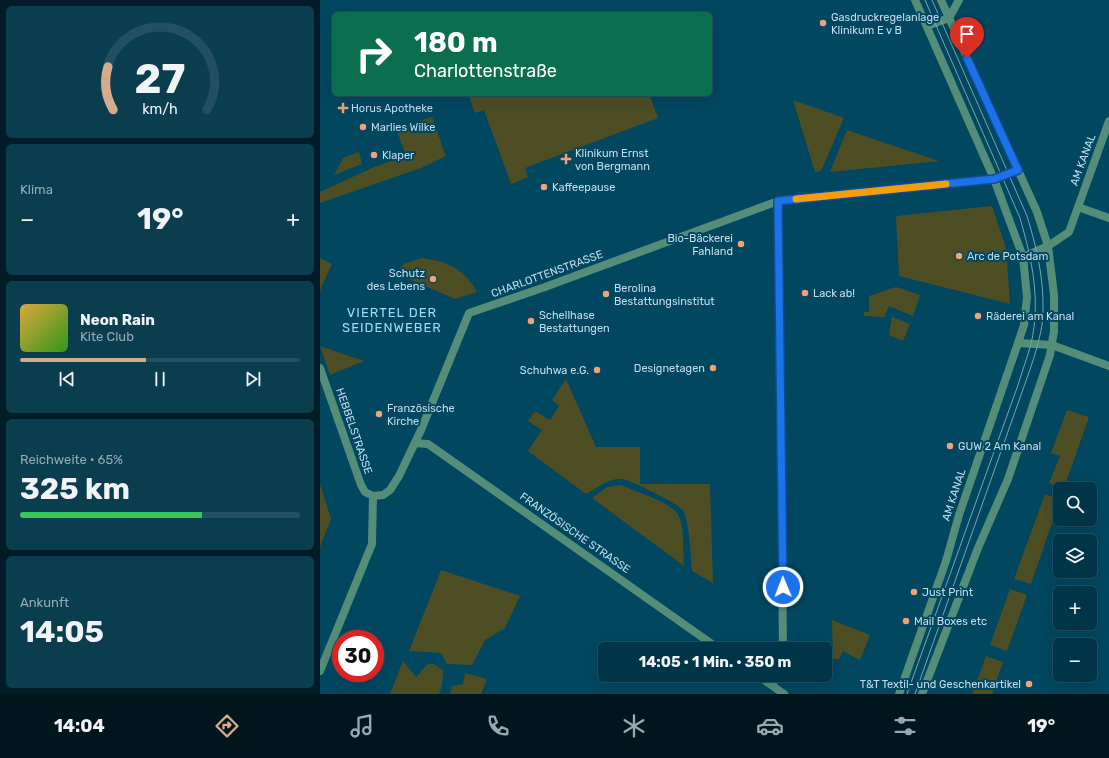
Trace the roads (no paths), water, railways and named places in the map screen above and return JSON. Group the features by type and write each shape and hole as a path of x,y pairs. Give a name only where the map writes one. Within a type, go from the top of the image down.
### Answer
{"street":[{"path":"915,0 994,179 1023,257"},
{"path":"922,694 970,568 1008,479 1042,384 1052,345 1054,295 1048,246 1037,212 941,0"},
{"path":"927,26 949,18 959,0"},
{"name":"AM KANAL","path":"899,694 938,584 959,515 1024,325 1027,297 1023,257 1048,246 1069,232 1109,121"},
{"name":"CHARLOTTENSTRASSE","path":"373,496 383,495 390,490 399,476 415,443 469,313 778,201 994,179 1018,170"},
{"path":"778,201 783,642"},
{"path":"1078,207 1109,218"},
{"path":"1018,343 1052,345 1109,366"},
{"name":"HEBBELSTRASSE","path":"320,368 361,485 365,492 373,496"},
{"name":"FRANZÖSISCHE STRASSE","path":"415,443 428,444 709,642"},
{"path":"320,671 372,544 373,496"},
{"path":"767,682 784,694"}],"tram line":[{"path":"907,694 1018,385 1031,344 1035,312 1034,280 1020,218 925,0"},
{"path":"915,694 1038,345 1043,311 1040,270 1035,243 1027,216 932,0"}],"place":[{"name":"Gasdruckregelanlage Klinikum E v B","path":"823,23"},
{"name":"Horus Apotheke","path":"343,108"},
{"name":"Marlies Wilke","path":"363,127"},
{"name":"Klaper","path":"374,155"},
{"name":"Klinikum Ernst von Bergmann","path":"566,159"},
{"name":"Kaffeepause","path":"544,187"},
{"name":"Bio-Bäckerei Fahland","path":"741,244"},
{"name":"Arc de Potsdam","path":"959,256"},
{"name":"Schutz des Lebens","path":"433,279"},
{"name":"Lack ab!","path":"805,293"},
{"name":"Berolina Bestattungsinstitut","path":"606,294"},
{"name":"Räderei am Kanal","path":"978,316"},
{"name":"Schellhase Bestattungen","path":"531,321"},
{"name":"Designetagen","path":"713,368"},
{"name":"Schuhwa e.G.","path":"597,370"},
{"name":"Französische Kirche","path":"379,414"},
{"name":"GUW 2 Am Kanal","path":"950,446"},
{"name":"Just Print","path":"914,592"},
{"name":"Mail Boxes etc","path":"906,621"},
{"name":"T&T Textil- und Geschenkartikel","path":"1029,684"}],"district":[{"name":"VIERTEL DER SEIDENWEBER","path":"392,320"}]}
